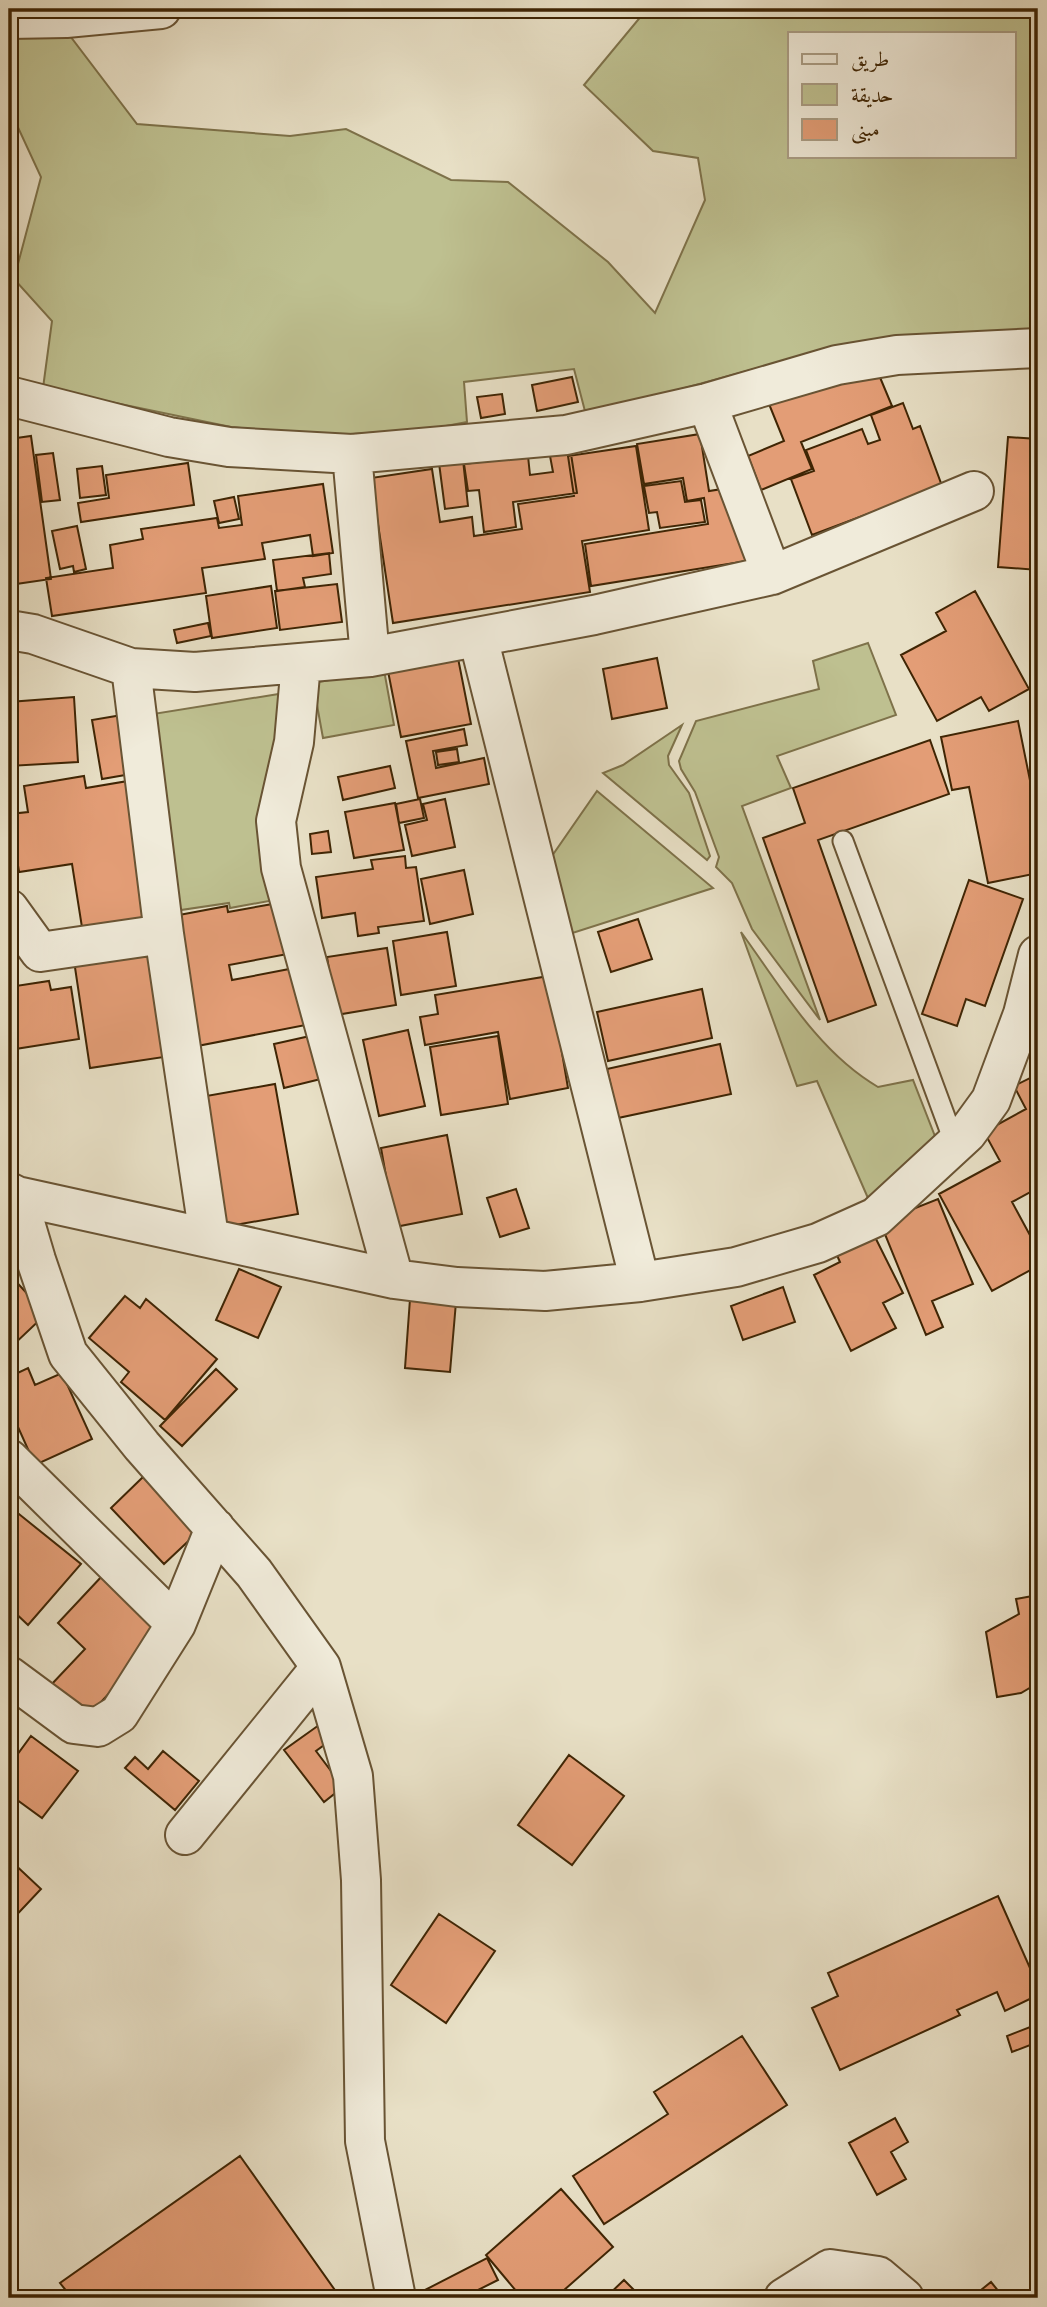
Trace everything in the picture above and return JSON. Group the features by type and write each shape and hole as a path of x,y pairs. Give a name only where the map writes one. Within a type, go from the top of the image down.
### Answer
{"street":[{"path":"9,19 161,9"},
{"path":"9,396 181,439 229,447 352,454 566,435 707,403 837,365 897,355 1013,347 1038,348"},
{"path":"707,403 772,575"},
{"path":"352,454 370,657"},
{"path":"9,630 33,634 131,668 195,672 370,657 594,615 772,575 974,491"},
{"path":"478,637 640,1282"},
{"path":"301,663 294,742 276,821 281,868 394,1279"},
{"path":"131,668 163,934 209,1237"},
{"path":"9,909 40,952 163,934"},
{"path":"13,1194 394,1279 457,1287 545,1291 640,1282 736,1267 818,1243 876,1217 967,1133 991,1100 1033,1027 1038,955"},
{"path":"13,1194 68,1354 142,1446 254,1573 321,1667 353,1776 361,1880 365,2141 396,2298"},
{"path":"9,1459 176,1624"},
{"path":"9,1676 74,1724 97,1727 119,1714 176,1624 215,1528"},
{"path":"185,1835 321,1667"},
{"path":"784,2298 830,2269 878,2276 904,2298"}],"lane":[{"path":"843,841 956,1144"}],"green space":[{"path":"647,9 1038,9 1038,335 823,350 586,415 574,369 464,382 467,422 430,429 320,436 231,427 43,388 52,321 14,279 41,177 9,108 9,31 67,32 137,124 290,136 346,129 451,180 508,182 608,262 655,313 705,200 698,158 653,151 584,85"},
{"path":"868,643 896,715 777,756 791,788 742,806 820,1020 752,929 732,883 716,867 719,857 695,792 679,761 696,721 819,689 813,661"},
{"path":"384,670 394,725 323,738 313,683"},
{"path":"291,692 280,899 230,908 229,903 174,911 153,714"},
{"path":"682,725 668,756 669,765 689,793 710,856 707,860 603,773 623,765"},
{"path":"597,791 713,888 560,937 543,869"},
{"path":"741,932 802,1017 837,1056 878,1087 913,1080 938,1144 871,1205 817,1081 797,1086"}],"building":[{"path":"874,363 892,406 801,442 812,469 761,490 748,456 784,441 769,404"},
{"path":"572,377 578,402 537,411 532,385"},
{"path":"502,394 505,414 481,418 477,397"},
{"path":"903,403 913,429 920,426 942,486 812,535 791,479 814,471 806,450 862,429 868,444 880,440 871,415"},
{"path":"700,434 709,491 735,487 747,561 591,586 585,544 708,524 704,498 687,501 683,478 644,484 637,444"},
{"path":"31,436 51,579 9,585 9,439"},
{"path":"1008,437 1038,439 1038,570 998,567"},
{"path":"636,446 649,530 582,541 590,592 393,623 371,478 432,469 440,522 472,517 474,536 522,529 518,504 574,496 568,456"},
{"path":"53,453 60,500 42,502 36,455"},
{"path":"571,454 577,493 513,502 516,527 484,532 479,490 468,491 464,464 528,456 530,475 553,472 550,456"},
{"path":"463,460 468,506 445,509 439,463"},
{"path":"188,463 194,505 81,522 78,503 109,498 106,475"},
{"path":"102,466 106,495 80,498 77,469"},
{"path":"681,481 685,502 701,500 705,522 660,528 657,512 649,513 644,486"},
{"path":"323,484 333,553 313,556 310,535 262,543 265,559 202,568 206,593 52,616 46,578 113,568 110,545 143,539 141,529 217,518 219,528 242,525 238,496"},
{"path":"234,497 239,519 219,523 214,501"},
{"path":"77,526 86,569 74,572 73,566 60,569 52,531"},
{"path":"329,553 331,574 303,578 305,587 277,591 273,560"},
{"path":"337,584 342,622 280,630 275,591"},
{"path":"271,586 277,628 212,638 206,596"},
{"path":"975,591 1029,689 989,711 981,697 937,721 901,655 946,631 936,613"},
{"path":"208,623 211,636 177,643 174,630"},
{"path":"456,648 471,724 401,737 386,661"},
{"path":"657,658 667,708 612,719 603,669"},
{"path":"74,697 78,762 9,766 9,702"},
{"path":"128,714 137,773 102,779 92,720"},
{"path":"1018,721 1038,820 1038,873 988,883 969,787 952,790 941,737"},
{"path":"464,729 467,745 433,751 436,768 484,758 489,784 418,798 406,741"},
{"path":"930,740 949,794 818,840 876,1005 828,1022 763,838 805,823 793,788"},
{"path":"457,749 459,762 438,765 436,752"},
{"path":"390,766 395,788 343,800 338,777"},
{"path":"84,776 86,788 128,781 152,929 84,940 72,864 19,872 10,814 28,812 24,786"},
{"path":"420,799 424,818 399,823 396,804"},
{"path":"445,799 455,847 412,856 405,825 427,820 423,804"},
{"path":"395,803 404,850 354,858 345,812"},
{"path":"328,831 331,852 312,854 310,834"},
{"path":"405,856 406,868 416,867 424,921 378,927 379,933 358,936 355,913 322,918 316,877 373,869 371,860"},
{"path":"464,870 473,914 430,924 421,879"},
{"path":"969,880 1023,899 985,1006 966,999 957,1026 922,1014"},
{"path":"284,902 293,953 229,965 232,980 305,966 316,1023 187,1048 163,918 227,906 228,912"},
{"path":"638,919 652,959 611,972 598,932"},
{"path":"447,932 456,986 401,995 393,941"},
{"path":"146,943 164,1057 90,1068 73,954"},
{"path":"387,948 396,1005 336,1015 327,957"},
{"path":"549,976 568,1088 510,1099 498,1032 425,1045 420,1017 438,1014 435,995"},
{"path":"49,981 51,990 71,987 79,1039 9,1050 9,987"},
{"path":"702,989 712,1038 608,1061 597,1012"},
{"path":"408,1030 425,1106 379,1116 363,1040"},
{"path":"319,1034 329,1077 284,1088 274,1044"},
{"path":"498,1036 508,1104 441,1115 430,1047"},
{"path":"720,1044 731,1094 618,1118 607,1069"},
{"path":"1038,1074 1038,1188 1012,1202 1038,1250 1038,1266 992,1291 939,1194 1000,1161 984,1132 1026,1109 1014,1086"},
{"path":"9,1081 14,1134 9,1135"},
{"path":"275,1084 298,1214 218,1228 195,1098"},
{"path":"447,1135 462,1214 395,1227 381,1148"},
{"path":"516,1189 529,1228 500,1237 487,1198"},
{"path":"938,1199 973,1284 932,1301 943,1327 926,1335 880,1222"},
{"path":"873,1233 903,1293 883,1303 896,1328 851,1351 814,1275 840,1262 835,1251"},
{"path":"239,1269 281,1287 258,1338 216,1320"},
{"path":"9,1274 46,1314 9,1349"},
{"path":"783,1287 795,1322 743,1340 731,1306"},
{"path":"125,1296 140,1308 146,1299 217,1359 165,1420 121,1382 129,1372 89,1338"},
{"path":"410,1299 456,1302 450,1372 405,1368"},
{"path":"28,1368 35,1385 62,1373 92,1439 35,1465 9,1407 9,1377"},
{"path":"216,1369 237,1389 182,1446 160,1426"},
{"path":"143,1477 197,1533 164,1564 111,1508"},
{"path":"9,1506 81,1564 28,1625 9,1607"},
{"path":"103,1575 166,1633 85,1719 50,1686 85,1649 58,1623"},
{"path":"1038,1595 1038,1683 1021,1693 997,1697 986,1632 1019,1614 1016,1599"},
{"path":"319,1725 331,1740 316,1751 343,1787 324,1802 284,1750"},
{"path":"31,1736 78,1771 42,1818 9,1794 9,1766"},
{"path":"163,1751 199,1781 175,1810 125,1768 135,1757 148,1769"},
{"path":"569,1755 624,1796 572,1865 518,1825"},
{"path":"9,1859 41,1889 9,1923"},
{"path":"998,1896 1038,1986 1038,1995 1005,2011 997,1992 957,2010 960,2015 840,2070 812,2008 838,1996 828,1973"},
{"path":"439,1914 495,1951 446,2023 391,1985"},
{"path":"1038,2024 1038,2042 1012,2052 1007,2036"},
{"path":"742,2036 787,2105 604,2224 573,2176 668,2114 654,2092"},
{"path":"895,2118 908,2142 891,2152 906,2179 877,2195 849,2143"},
{"path":"240,2156 337,2293 330,2298 72,2298 60,2283"},
{"path":"561,2189 613,2247 555,2298 522,2298 486,2255"},
{"path":"487,2258 498,2280 462,2298 429,2298 425,2290"},
{"path":"624,2280 642,2298 605,2298"},
{"path":"991,2282 1004,2298 971,2298"}]}
